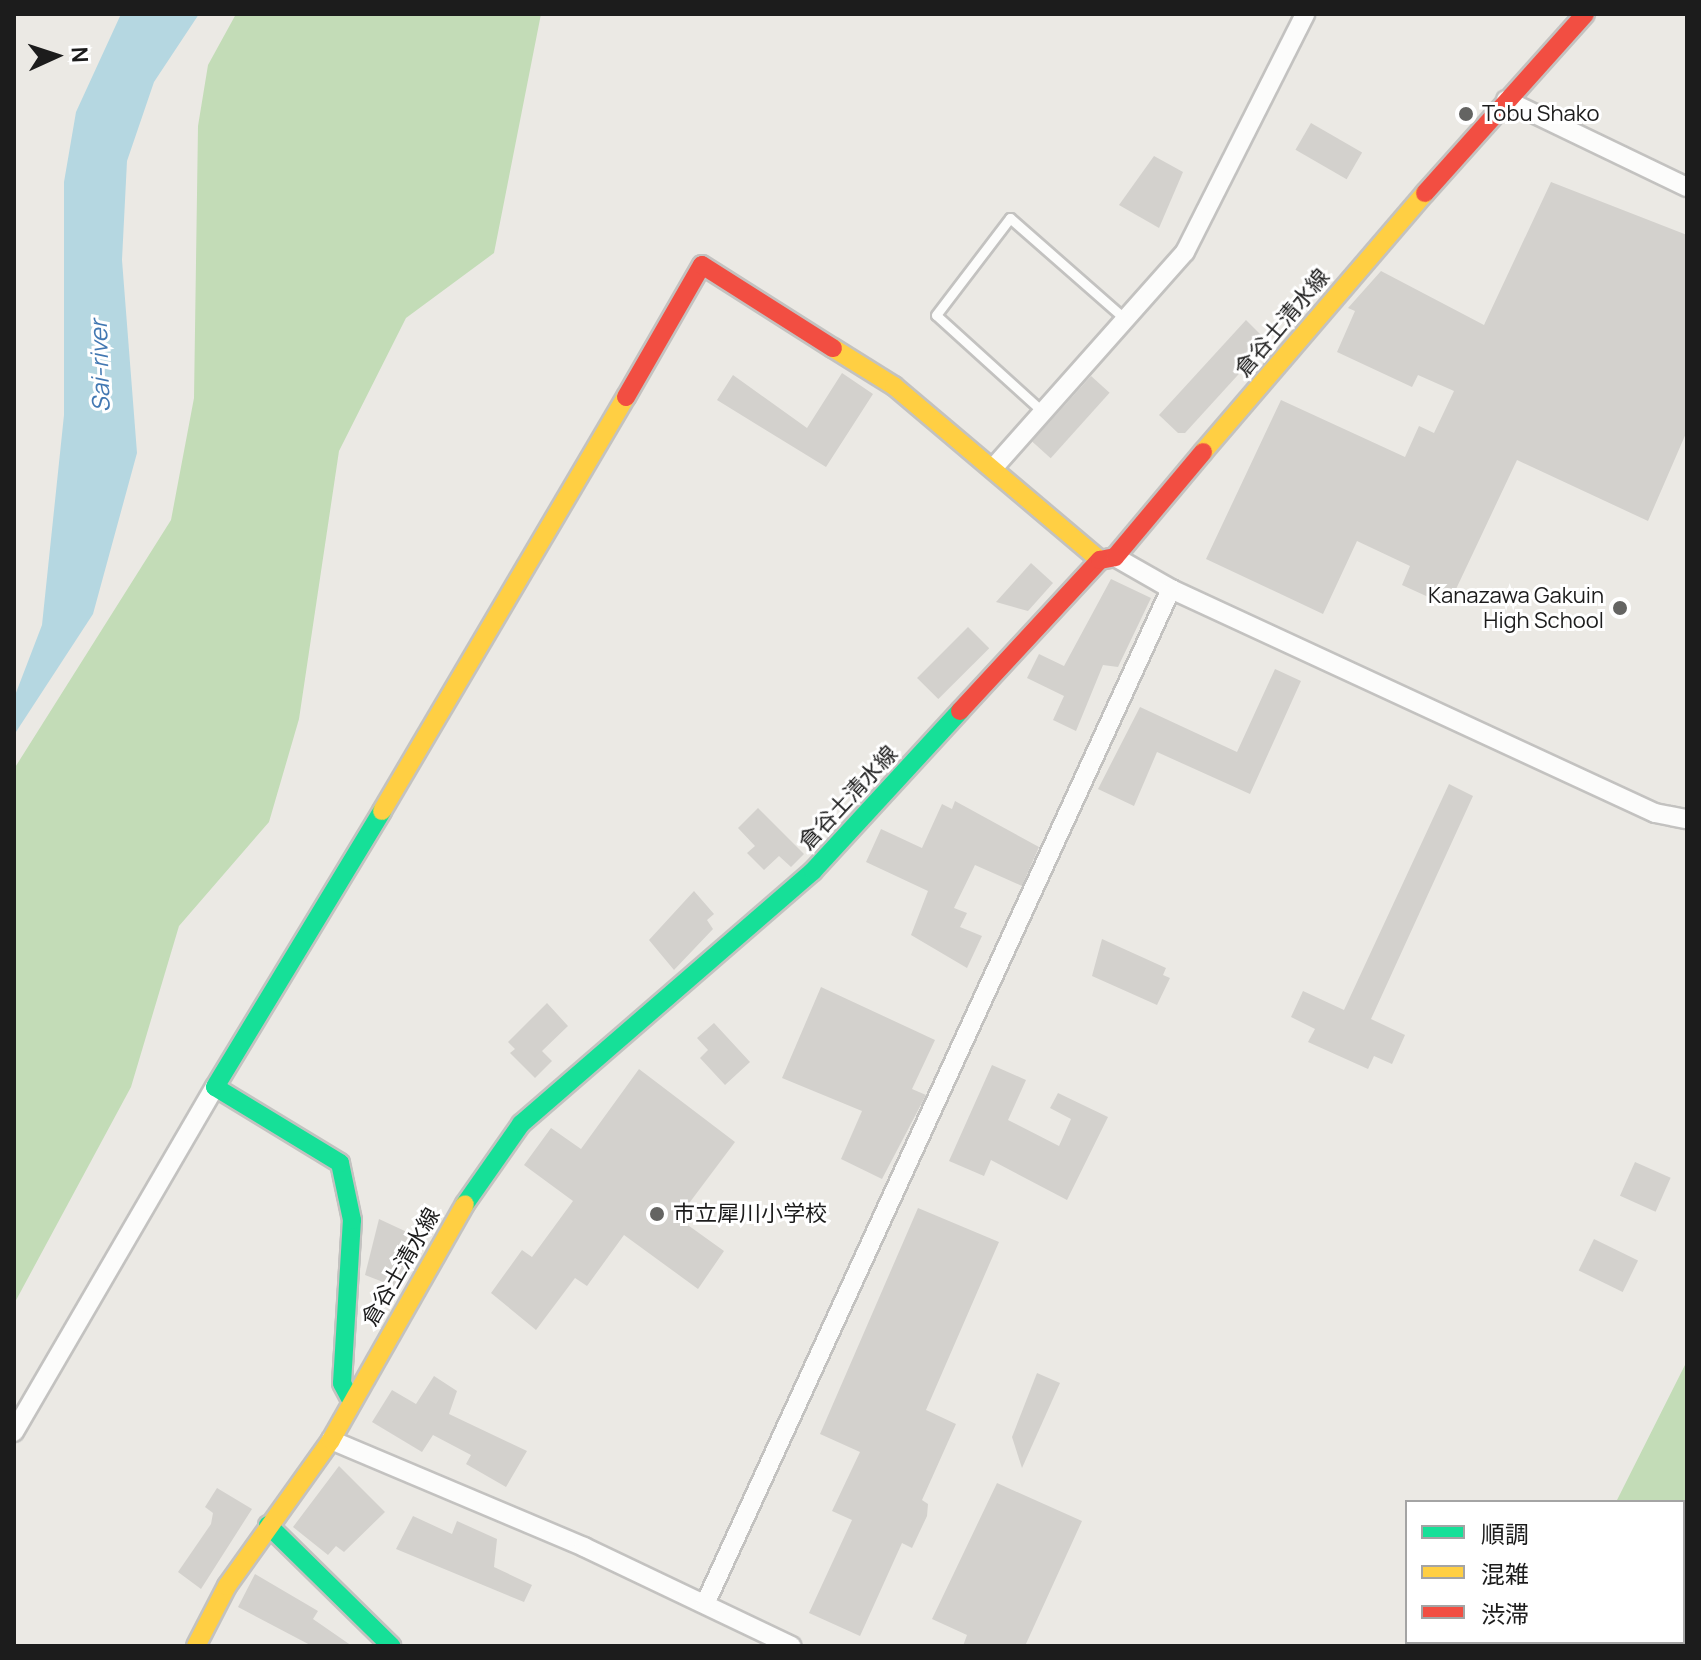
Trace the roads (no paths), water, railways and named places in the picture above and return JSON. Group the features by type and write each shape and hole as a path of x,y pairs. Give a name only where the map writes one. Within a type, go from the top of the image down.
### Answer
{"main road":[{"name":"倉谷土清水線","path":"196,1646 268,1525 331,1440 458,1214 521,1124 813,871 1108,558 1506,100 1585,14"},
{"path":"352,1402 342,1383 352,1220 340,1163 215,1087 484,642 702,265 894,386 1108,558"},
{"path":"268,1525 391,1646"}],"street":[{"path":"995,466 1185,252 1305,14"},
{"path":"1506,100 1687,187"},
{"path":"1108,558 1655,813 1687,819"},
{"path":"705,1604 1171,589"},
{"path":"14,1432 215,1087"},
{"path":"331,1440 705,1604 792,1646"}],"lane":[{"path":"1043,412 936,315 1010,218 1125,319"}],"water":[{"name":"Sai-river","path":"121,14 199,14 154,82 127,161 122,260 137,453 93,614 14,735 14,698 42,625 64,415 64,182 76,112"}],"place":[{"name":"Tobu Shako","path":"1466,114"},
{"name":"Kanazawa Gakuin High School","path":"1620,608"},
{"name":"市立犀川小学校","path":"657,1214"}]}
